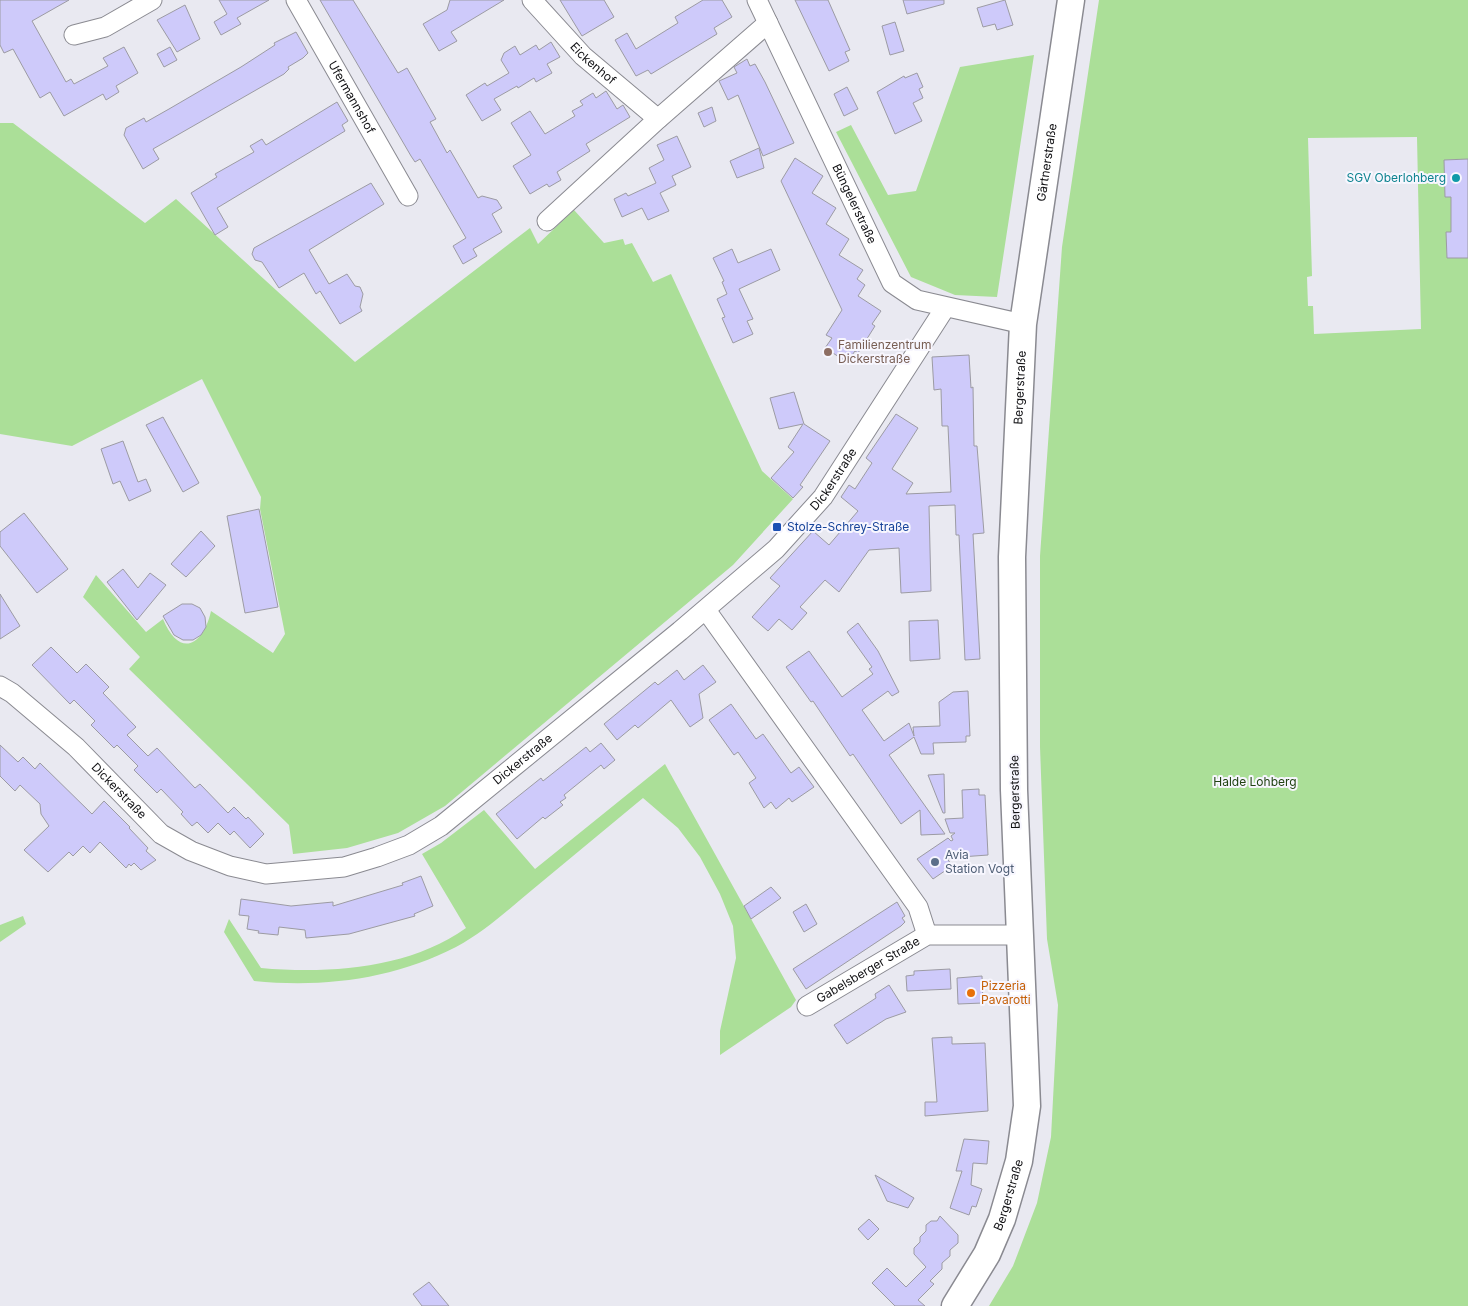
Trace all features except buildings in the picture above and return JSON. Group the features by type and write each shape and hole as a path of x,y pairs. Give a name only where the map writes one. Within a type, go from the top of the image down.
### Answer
{"main road":[{"name":"Gärtnerstraße","path":"1024,324 1071,0"},
{"name":"Bergerstraße","path":"955,1306 987,1254 1002,1219 1015,1181 1024,1136 1027,1078 1014,790 1012,557 1024,324"}],"street":[{"path":"74,35 105,27 152,0"},
{"name":"Ufermannshof","path":"296,0 408,196"},
{"name":"Eickenhof","path":"532,0 583,56 658,119"},
{"name":"Büngelerstraße","path":"757,0 892,283 916,300 945,308 1024,324"},
{"path":"547,221 658,119 768,22"},
{"name":"Dickerstraße","path":"0,686 12,693 70,742 161,834 191,851 230,866 266,874 306,872 344,866 377,857 409,845 441,826 706,610 776,549 823,497 945,308"},
{"path":"706,610 918,907 927,935"},
{"name":"Gabelsberger Straße","path":"807,1006 927,935 1020,935"}],"green space":[{"name":"Halde Lohberg","path":"1099,0 1468,0 1468,1306 989,1306 1013,1266 1037,1203 1051,1137 1058,1005 1047,939 1040,747 1040,556 1062,247","holes":["1417,137 1421,329 1314,334 1313,306 1308,306 1307,277 1312,276 1308,138"]},
{"path":"1034,55 997,297 955,295 911,277 836,132 851,125 888,195 916,191 960,67"},
{"path":"0,123 13,123 145,223 176,199 355,362 530,228 538,244 574,210 604,243 623,239 625,245 632,243 653,282 671,274 762,471 793,499 733,565 445,806 398,833 347,848 293,854 289,825 129,669 140,657 83,597 96,575 146,632 163,619 169,631 176,639 183,643 197,640 207,623 211,611 273,653 285,634 260,509 261,497 202,379 72,446 0,434"},
{"path":"665,764 796,1000 791,1007 720,1055 720,1031 736,958 733,926 720,894 700,857 678,828 643,798 486,928 456,947 408,967 358,979 332,982 280,983 254,981 224,932 229,919 261,968 287,970 340,969 367,966 419,952 444,942 466,928 422,854 441,843 484,810 535,869"},
{"path":"23,916 26,924 0,942 0,925"}],"place":[{"name":"SGV Oberlohberg","path":"1456,178"},
{"name":"Familienzentrum Dickerstraße","path":"828,352"},
{"name":"Stolze-Schrey-Straße","path":"777,527"},
{"name":"Avia Station Vogt","path":"935,862"},
{"name":"Pizzeria Pavarotti","path":"971,993"}]}
